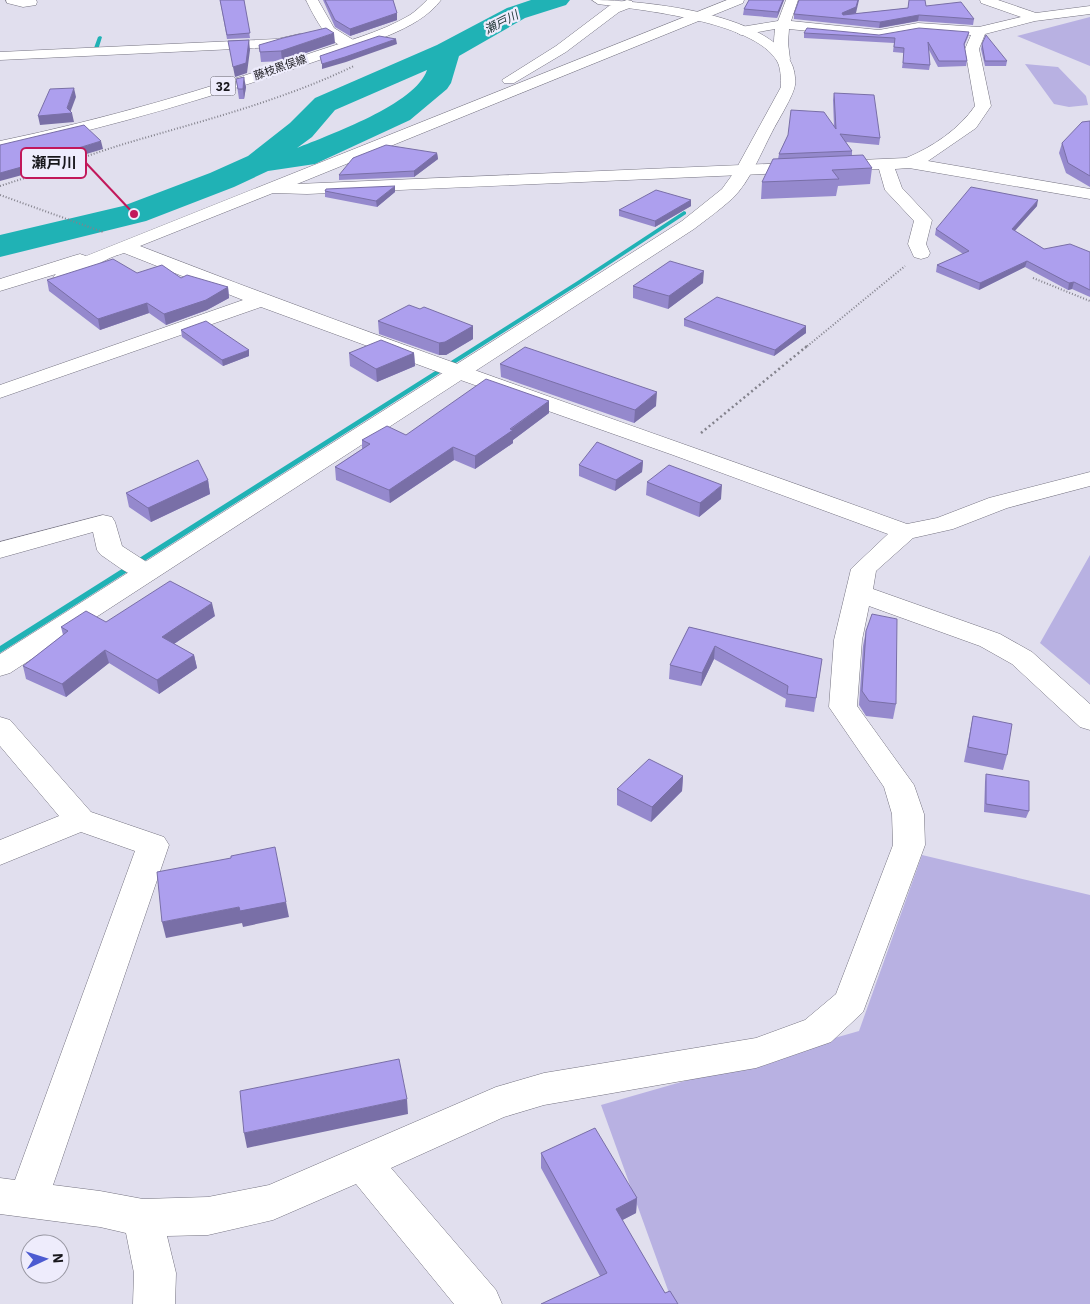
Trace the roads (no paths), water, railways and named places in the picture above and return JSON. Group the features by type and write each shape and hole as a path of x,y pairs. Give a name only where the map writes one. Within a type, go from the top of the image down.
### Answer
{"street":[{"path":"12,0 23,3 31,2"},
{"path":"312,0 329,31 350,44"},
{"name":"藤枝黒俣線","path":"0,146 92,125 171,103 350,44 416,18 435,0"},
{"path":"598,0 700,16 741,31 771,46 783,58"},
{"path":"0,285 77,260 99,256 126,247 270,188 511,94 738,0"},
{"path":"0,667 688,225 728,193 743,171 788,87 788,72 780,47 782,24 792,0"},
{"path":"986,0 1035,16"},
{"path":"511,94 500,84 561,49 614,9 627,4"},
{"path":"741,31 782,24 879,34 918,27 980,31 1035,16 1090,10"},
{"path":"0,56 277,43 329,31"},
{"path":"909,163 926,156 970,125 982,106 972,49 980,31"},
{"path":"270,188 317,189 909,163 1090,194"},
{"path":"885,164 894,190 922,220 917,244 921,253"},
{"path":"126,247 261,300 459,373 681,450 905,532"},
{"path":"63,277 99,256"},
{"path":"0,392 261,300"},
{"path":"0,727 80,820 153,845 14,1198 100,1208 143,1218 208,1216 273,1202 496,1103 534,1092 756,1053 818,1031 850,1002 908,845 908,814 899,785 843,707 848,640 864,569 905,532 944,524 998,503 1090,480"},
{"path":"0,550 103,522 110,550 147,573"},
{"path":"859,593 998,644 1022,658 1090,720"},
{"path":"0,853 80,820"},
{"path":"362,1162 481,1304"},
{"path":"143,1218 156,1273 154,1304"}],"waterway":[{"name":"瀬戸川","path":"0,246 134,214 222,180 259,163 301,130 325,104 447,51 516,13 557,0"},
{"path":"86,49 96,49 100,37"},
{"name":"瀬戸川","path":"271,162 304,157 399,114 437,83 445,56"},
{"path":"0,650 578,283 684,213"}],"place":[{"name":"瀬戸川","path":"134,214"}]}
